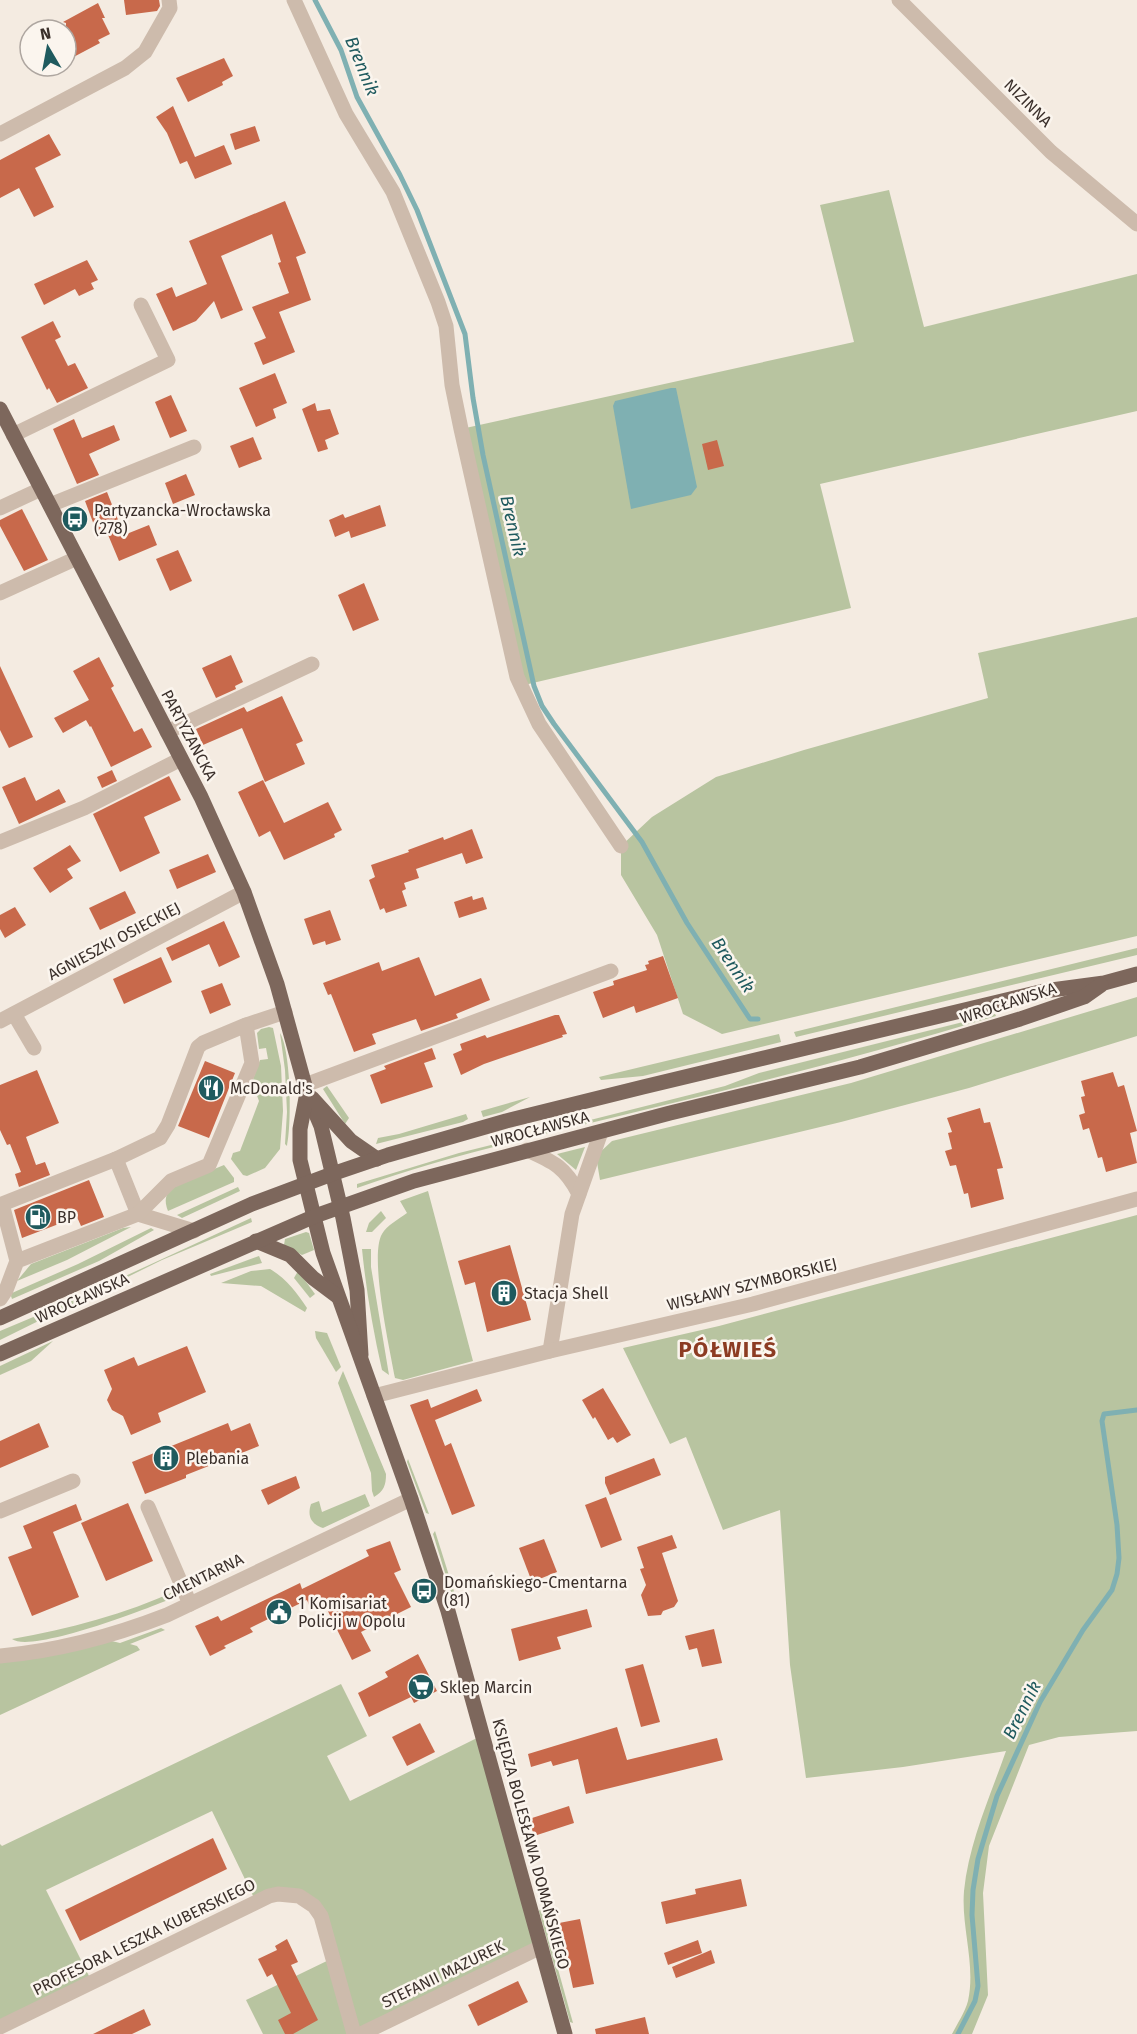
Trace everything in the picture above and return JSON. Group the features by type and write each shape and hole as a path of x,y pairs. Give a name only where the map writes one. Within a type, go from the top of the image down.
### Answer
{"main road":[{"name":"PARTYZANCKA","path":"0,409 226,849 244,892 285,1012 306,1089 321,1126 341,1206"},
{"name":"WROCŁAWSKA","path":"0,1318 307,1183 377,1159 477,1129 643,1087 1044,991 1104,983 1137,974"},
{"name":"WROCŁAWSKA","path":"0,1354 315,1216 414,1181 527,1150 860,1067 1020,1019 1084,997 1104,983"},
{"name":"PARTYZANCKA","path":"306,1089 300,1129 300,1160 315,1216"},
{"path":"306,1089 351,1140 377,1159"},
{"name":"KSIĘDZA BOLESŁAWA DOMAŃSKIEGO","path":"341,1206 357,1290 361,1355"},
{"name":"KSIĘDZA BOLESŁAWA DOMAŃSKIEGO","path":"315,1216 323,1253 337,1296 361,1355 448,1611 565,2034"},
{"path":"256,1241 290,1255 313,1278 337,1296"}],"street":[{"path":"0,134 125,68 145,52 170,8 169,0"},
{"path":"294,0 346,114 393,192 446,326 452,385 517,678 539,724 621,846"},
{"name":"NIZINNA","path":"899,0 1051,152 1137,225"},
{"path":"13,435 168,360 141,305"},
{"path":"50,505 194,447"},
{"path":"0,508 41,489"},
{"path":"0,593 77,558"},
{"path":"167,732 312,664"},
{"path":"0,842 84,808 181,759"},
{"name":"AGNIESZKI OSIECKIEJ","path":"7,1018 244,892"},
{"path":"306,1089 611,971"},
{"path":"0,1299 17,1261 2,1204 153,1142 165,1132 200,1045 246,1025 285,1012"},
{"path":"7,1018 34,1048"},
{"path":"17,1261 138,1214 171,1181 209,1165 252,1063 246,1025"},
{"path":"550,1351 572,1214 601,1132"},
{"path":"527,1150 565,1170 579,1194"},
{"path":"116,1159 138,1214"},
{"name":"WISŁAWY SZYMBORSKIEJ","path":"374,1396 550,1351 753,1304 1137,1198"},
{"path":"138,1214 194,1231"},
{"path":"0,1269 8,1285"},
{"path":"0,1511 73,1481"},
{"name":"CMENTARNA","path":"0,1656 58,1648 140,1626 411,1499"},
{"path":"148,1507 190,1604"},
{"name":"PROFESORA LESZKA KUBERSKIEGO","path":"0,2027 269,1896 289,1894 307,1900 321,1916 354,2034"},
{"name":"STEFANII MAZUREK","path":"361,2034 541,1947"}],"green space":[{"path":"889,190 924,327 1137,274 1137,411 820,484 851,608 520,686 461,429 854,342 820,205"},
{"path":"1137,617 1137,936 722,1034 683,1014 657,935 621,875 621,846 652,817 716,777 988,698 978,653"},
{"path":"1137,948 1137,955 796,1037 794,1032"},
{"path":"1137,997 1137,1036 969,1088 841,1122 600,1180 596,1156 612,1141 851,1083"},
{"path":"995,1014 996,1016 736,1088 465,1154 357,1188 357,1184 459,1153 725,1086 759,1073"},
{"path":"269,1027 273,1028 281,1066 283,1111 280,1149 265,1168 247,1176 243,1175 231,1159 233,1153 240,1151 259,1101 256,1093 248,1093 260,1060 268,1059 266,1048 259,1049 257,1033"},
{"path":"280,1033 284,1042 288,1071 290,1122 287,1146 285,1144 287,1112 285,1070"},
{"path":"779,1034 781,1042 643,1076 601,1080 599,1077"},
{"path":"327,1086 349,1118 345,1124 323,1089"},
{"path":"530,1097 502,1112 483,1117 481,1111"},
{"path":"466,1114 468,1119 463,1122 376,1144 378,1138"},
{"path":"585,1147 576,1170 557,1154"},
{"path":"224,1165 234,1178 234,1182 168,1211 166,1198 173,1186"},
{"path":"238,1187 240,1191 182,1218 177,1215"},
{"path":"428,1191 473,1361 403,1380 395,1378 389,1347 379,1282 379,1245 384,1231 407,1213 400,1201"},
{"path":"381,1211 386,1218 372,1232 366,1232 369,1223"},
{"path":"1137,1215 1137,1731 1059,1737 1029,1745 989,1846 983,1893 988,1995 972,2034 952,2034 967,2005 970,1987 964,1891 970,1855 1006,1751 903,1767 806,1778 790,1665 780,1510 723,1530 686,1437 670,1444 623,1348 719,1326"},
{"path":"251,1218 252,1222 162,1260 0,1340 0,1331 69,1302"},
{"path":"131,1227 67,1260 17,1281 31,1264 123,1228"},
{"path":"151,1228 154,1230 99,1261 12,1299 12,1293"},
{"path":"309,1233 314,1250 302,1255 284,1245 285,1239"},
{"path":"362,1249 371,1249 371,1267 389,1375 382,1370"},
{"path":"259,1256 262,1263 211,1276 210,1274"},
{"path":"270,1269 295,1291 307,1308 305,1312 261,1286 221,1283 251,1271"},
{"path":"298,1271 315,1294 310,1298 294,1278"},
{"path":"315,1331 327,1333 341,1367 336,1372 316,1338"},
{"path":"53,1341 31,1361 0,1375 0,1366"},
{"path":"343,1371 386,1474 384,1487 374,1497 371,1473 338,1383"},
{"path":"408,1459 429,1514 426,1513 407,1462"},
{"path":"365,1494 370,1506 323,1528 311,1519 311,1504 319,1501 322,1512"},
{"path":"435,1531 457,1601 454,1602 433,1534"},
{"path":"178,1590 180,1595 146,1609 67,1635 24,1642 12,1639 96,1620"},
{"path":"161,1628 165,1630 130,1644 137,1646 140,1650 0,1715 0,1656 99,1638 120,1643"},
{"path":"341,1684 367,1736 327,1756 350,1801 483,1735 541,1947 361,2034 263,2034 246,2000 333,1958 307,1900 256,1902 212,1811 46,1890 92,1982 0,2027 0,1844 2,1846"},
{"path":"541,1908 573,2023 570,2022 539,1911"}],"water":[{"path":"676,388 697,487 691,495 631,509 613,406 615,401"}],"building":[{"path":"124,0 159,0 160,6 157,11 126,15"},
{"path":"98,3 110,34 98,40 100,43 78,55 78,18 70,18"},
{"path":"224,58 233,76 222,82 223,85 188,102 176,78"},
{"path":"173,106 195,157 224,145 232,164 195,179 187,161 180,164 167,133 156,117"},
{"path":"255,126 260,141 235,150 230,134"},
{"path":"49,134 61,155 35,168 54,207 34,217 19,188 0,198 0,160"},
{"path":"285,201 306,253 296,257 311,300 279,312 295,352 263,365 254,343 266,338 252,307 289,293 278,263 281,262 272,234 221,256 243,310 221,319 214,301 196,321 173,331 156,294 172,287 176,297 207,284 189,241"},
{"path":"87,260 98,280 91,283 94,289 79,296 75,289 44,305 34,284"},
{"path":"53,321 61,337 55,340 68,366 75,363 88,388 57,403 49,388 47,390 21,337"},
{"path":"275,373 287,403 273,409 276,418 256,427 239,388"},
{"path":"171,395 187,431 170,438 155,402"},
{"path":"315,403 317,411 330,409 339,434 325,440 328,449 318,452 302,409"},
{"path":"74,419 82,438 114,425 120,440 89,454 99,475 77,484 53,429"},
{"path":"253,437 262,459 239,468 230,446"},
{"path":"717,440 724,466 708,470 702,444"},
{"path":"186,474 195,495 173,504 165,483"},
{"path":"107,492 124,535 149,525 157,545 119,561 106,530 97,533 85,501"},
{"path":"380,505 386,526 351,538 349,531 335,537 329,520 343,514 345,518"},
{"path":"22,509 48,560 24,571 0,526 0,520"},
{"path":"178,550 192,581 170,591 156,559"},
{"path":"364,583 379,620 353,631 338,595"},
{"path":"231,655 243,682 235,686 236,689 216,698 202,668"},
{"path":"99,657 114,686 111,688 134,732 142,728 152,747 111,767 86,720 63,733 54,718 89,700 73,671"},
{"path":"0,666 33,737 9,748 0,730"},
{"path":"282,696 303,741 296,744 305,764 265,782 242,728 203,745 196,729 244,707 247,712"},
{"path":"112,770 117,781 102,788 97,777"},
{"path":"169,776 181,800 144,817 160,853 120,872 93,814"},
{"path":"25,777 36,801 59,789 66,802 19,824 2,787"},
{"path":"263,780 284,823 328,802 342,830 334,834 335,837 284,860 270,831 259,837 238,792"},
{"path":"472,829 483,858 466,864 462,853 416,869 419,878 404,883 406,889 402,891 407,906 386,913 384,908 380,910 369,880 375,877 371,865 443,837 444,840"},
{"path":"70,845 81,861 67,869 73,878 50,893 33,868"},
{"path":"208,854 216,872 177,889 169,870"},
{"path":"125,891 136,913 100,930 89,908"},
{"path":"472,896 473,900 483,897 487,909 459,918 454,902"},
{"path":"15,907 26,925 5,938 0,929 0,915"},
{"path":"330,910 341,940 326,945 325,941 313,945 304,919"},
{"path":"224,921 240,957 219,967 209,944 172,961 166,948"},
{"path":"663,956 678,998 636,1013 634,1006 603,1018 593,992 614,985 613,981 647,970 645,965 649,964 648,961"},
{"path":"161,957 172,982 124,1004 113,979"},
{"path":"419,957 435,996 481,978 490,1000 456,1014 458,1018 421,1031 416,1019 372,1034 376,1044 354,1052 331,994 328,995 323,983 379,962 382,971"},
{"path":"222,983 231,1005 210,1014 201,991"},
{"path":"559,1015 567,1034 562,1035 563,1037 484,1064 461,1075 453,1054 462,1050 460,1044 485,1035 487,1038"},
{"path":"432,1048 436,1059 424,1063 433,1087 381,1104 370,1075 386,1069 384,1066"},
{"name":"McDonald's","path":"205,1061 235,1073 209,1138 178,1126"},
{"path":"37,1070 59,1123 26,1137 36,1165 45,1162 50,1175 19,1187 15,1174 21,1172 10,1144 7,1145 0,1130 0,1085"},
{"path":"1113,1072 1118,1087 1124,1085 1137,1131 1130,1133 1137,1163 1106,1172 1102,1157 1098,1158 1089,1128 1083,1130 1079,1115 1085,1113 1081,1097 1085,1096 1081,1081"},
{"path":"980,1108 984,1123 990,1122 1003,1168 997,1169 1004,1199 971,1208 968,1193 964,1194 956,1165 950,1166 945,1151 952,1149 948,1133 952,1132 947,1118"},
{"path":"89,1180 104,1217 81,1226 77,1217 22,1238 14,1210"},
{"name":"Stacja Shell","path":"510,1245 531,1320 487,1332 475,1282 465,1285 458,1261"},
{"path":"187,1346 206,1392 158,1413 161,1422 131,1435 123,1416 112,1410 107,1400 112,1389 104,1370 134,1357 138,1366"},
{"path":"603,1388 631,1435 617,1443 613,1437 608,1440 582,1400"},
{"path":"477,1389 482,1401 435,1420 445,1446 451,1443 475,1506 452,1515 410,1405 428,1399 431,1408"},
{"path":"39,1423 49,1447 0,1468 0,1441"},
{"name":"Plebania","path":"228,1423 231,1431 250,1423 259,1446 145,1494 132,1462"},
{"path":"654,1458 661,1475 610,1495 605,1477"},
{"path":"296,1476 300,1488 268,1505 261,1490"},
{"path":"606,1497 622,1540 601,1548 585,1505"},
{"path":"128,1503 153,1561 106,1581 81,1523"},
{"path":"76,1504 82,1520 53,1532 79,1597 32,1616 8,1557 32,1548 23,1526"},
{"path":"672,1535 677,1548 662,1553 678,1601 674,1607 663,1611 661,1615 648,1616 641,1595 646,1585 640,1569 644,1568 637,1547"},
{"path":"544,1539 557,1572 532,1582 519,1548"},
{"path":"390,1541 401,1570 394,1573 411,1607 361,1632 371,1651 352,1660 321,1597 309,1605 307,1600 250,1628 253,1632 224,1646 226,1648 210,1656 195,1626 218,1616 221,1621 300,1583 302,1589 369,1556 366,1550"},
{"path":"587,1609 592,1627 557,1637 561,1649 519,1661 511,1629"},
{"path":"714,1629 722,1663 702,1667 697,1648 689,1650 685,1636"},
{"path":"418,1654 437,1691 414,1703 411,1697 369,1717 358,1693 388,1677 385,1672"},
{"path":"643,1664 660,1722 641,1727 625,1669"},
{"path":"420,1723 435,1752 407,1766 392,1737"},
{"path":"617,1727 627,1760 717,1738 723,1760 586,1794 578,1759 553,1766 551,1761 531,1767 528,1754"},
{"path":"569,1806 574,1823 534,1836 529,1819"},
{"path":"213,1838 227,1869 80,1941 65,1910"},
{"path":"741,1879 747,1906 666,1924 661,1902 696,1894 695,1889"},
{"path":"580,1919 594,1984 573,1988 559,1923"},
{"path":"287,1939 298,1962 291,1965 318,2020 293,2034 285,2034 278,2020 291,2013 272,1974 267,1977 258,1959 277,1950 275,1946"},
{"path":"698,1940 702,1953 668,1965 664,1953"},
{"path":"711,1950 715,1963 676,1978 672,1967"},
{"path":"518,1981 528,2002 478,2026 468,2005"},
{"path":"144,2009 151,2025 132,2034 93,2034"},
{"path":"645,2017 649,2034 596,2034 595,2029"}],"waterway":[{"name":"Brennik","path":"315,0 341,50 357,97 417,210 465,334 483,455 534,686 542,706 642,842 687,923 750,1019 758,1019"},
{"name":"Brennik","path":"958,2034 975,2001 978,1986 972,1915 973,1890 978,1859 997,1796 1040,1702 1083,1630 1112,1590 1117,1574 1119,1558 1117,1525 1102,1421 1104,1414 1137,1410"}],"place":[{"name":"Partyzancka-Wrocławska (278)","path":"75,519"},
{"name":"McDonald's","path":"211,1088"},
{"name":"BP","path":"38,1217"},
{"name":"Stacja Shell","path":"504,1293"},
{"name":"Plebania","path":"166,1458"},
{"name":"Domańskiego-Cmentarna (81)","path":"424,1591"},
{"name":"1 Komisariat Policji w Opolu","path":"279,1612"},
{"name":"Sklep Marcin","path":"421,1687"}],"district":[{"name":"PÓŁWIEŚ","path":"728,1349"}]}
